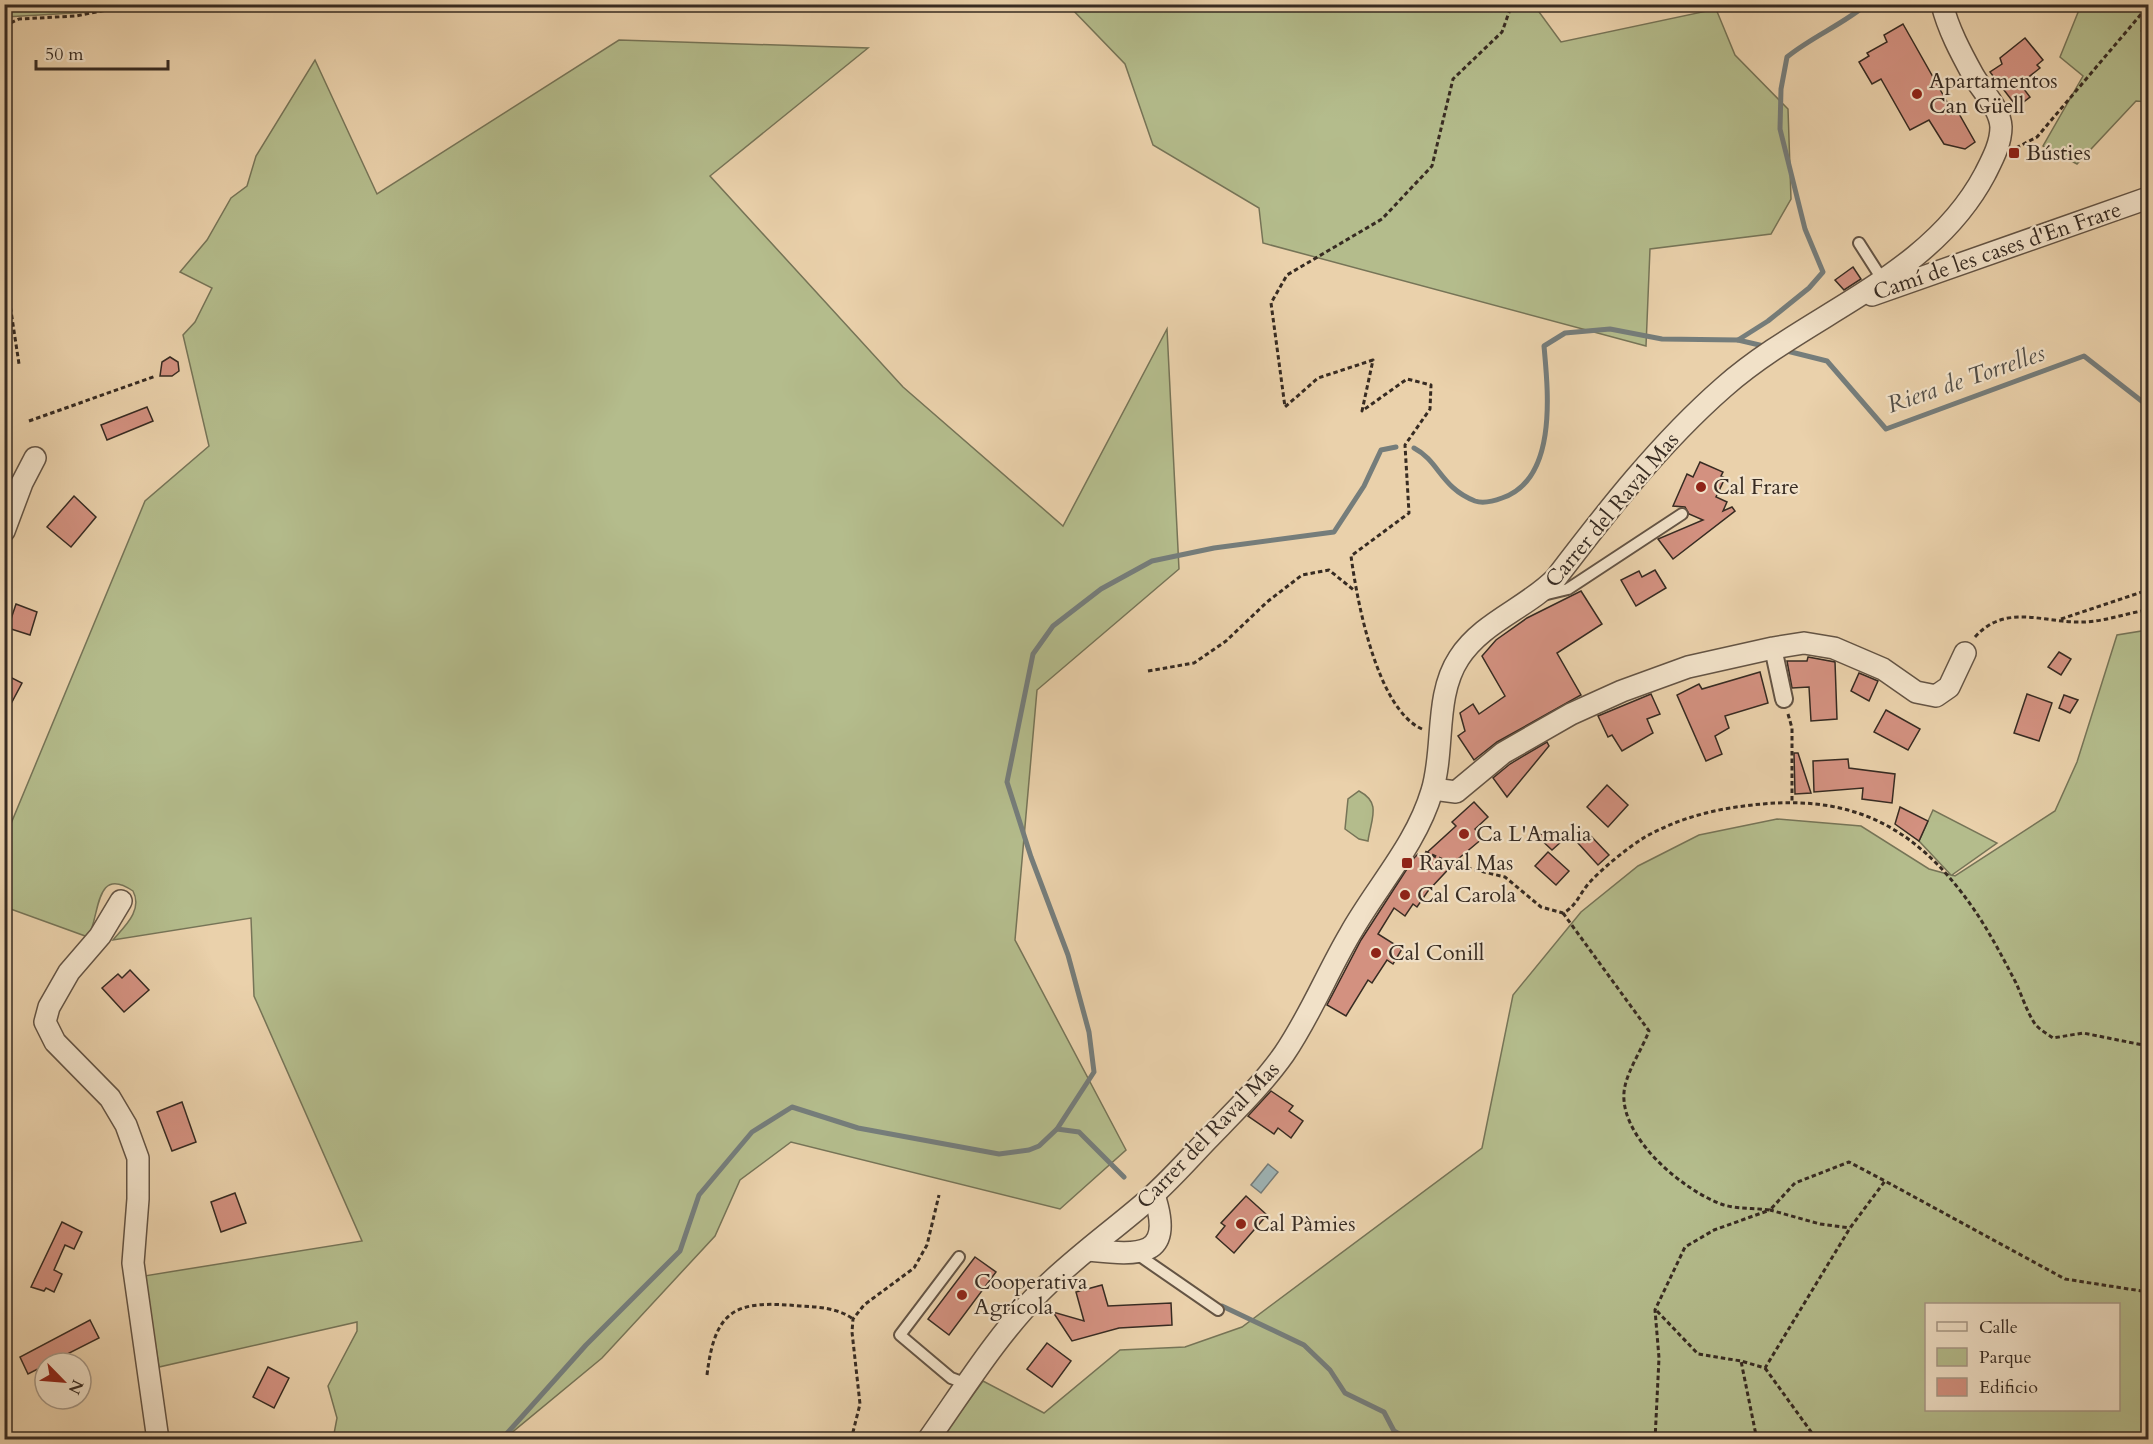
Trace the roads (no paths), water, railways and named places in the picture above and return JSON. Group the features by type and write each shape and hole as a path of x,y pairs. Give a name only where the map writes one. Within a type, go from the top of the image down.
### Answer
{"street":[{"path":"1846,304 1919,255 1939,237 1962,211 1999,144 2001,125 1995,109 1973,75 1950,27 1942,4"},
{"name":"Camí de les cases d'En Frare","path":"1846,304 2148,198"},
{"name":"Carrer del Raval Mas","path":"928,1440 1018,1315 1053,1279 1154,1195 1237,1109 1284,1054 1308,1016 1349,935 1409,844 1433,789 1446,691 1458,659 1471,643 1539,595 1556,579 1658,452 1724,387 1786,340 1846,304"},
{"path":"4,531 22,483 35,458"},
{"path":"1433,789 1456,792 1524,739 1571,714 1622,691 1708,662 1804,643 1834,648 1883,669 1916,692 1936,696 1949,687 1965,652"},
{"path":"1773,648 1784,699"},
{"path":"121,901 100,936 69,972 48,1007 45,1022 55,1042 114,1104 126,1125 138,1158 138,1198 133,1263 158,1440"},
{"path":"1089,1250 1137,1254 1151,1247 1158,1239 1162,1229 1154,1195"}],"lane":[{"path":"1859,243 1882,279"},
{"path":"1539,595 1568,589 1682,514"},
{"path":"1137,1254 1218,1310"},
{"path":"959,1257 900,1335 951,1378 967,1384"}],"waterway":[{"name":"Riera de Torrelles","path":"1414,448 1422,453 1447,482 1464,496 1482,502 1502,498 1520,488 1533,473 1541,453 1546,432 1547,409 1544,346 1565,333 1610,329 1662,339 1738,340 1768,321 1809,288 1823,272 1805,229 1780,129 1781,89 1787,57 1867,4"},
{"name":"Riera de Torrelles","path":"1738,340 1768,347"},
{"name":"Riera de Torrelles","path":"1783,350 1827,361 1886,429 2084,356 2148,406"},
{"path":"1057,1129 1094,1072 1089,1032 1068,955 1031,857 1007,782 1033,654 1053,626 1101,589 1152,561 1214,548 1334,532 1364,486 1381,450 1396,447"},
{"path":"501,1440 586,1345 680,1251 699,1195 752,1132 792,1107 858,1128 999,1154 1029,1150 1039,1146 1057,1129 1079,1132 1124,1177"},
{"path":"1222,1306 1304,1345 1330,1370 1345,1393 1384,1412 1394,1431 1409,1440"}],"place":[{"name":"Apartamentos Can Güell","path":"1917,94"},
{"name":"Bústies","path":"2014,153"},
{"name":"Cal Frare","path":"1701,487"},
{"name":"Ca L'Amalia","path":"1464,834"},
{"name":"Raval Mas","path":"1407,863"},
{"name":"Cal Carola","path":"1405,895"},
{"name":"Cal Conill","path":"1376,953"},
{"name":"Cal Pàmies","path":"1241,1224"},
{"name":"Cooperativa Agrícola","path":"962,1295"}]}
